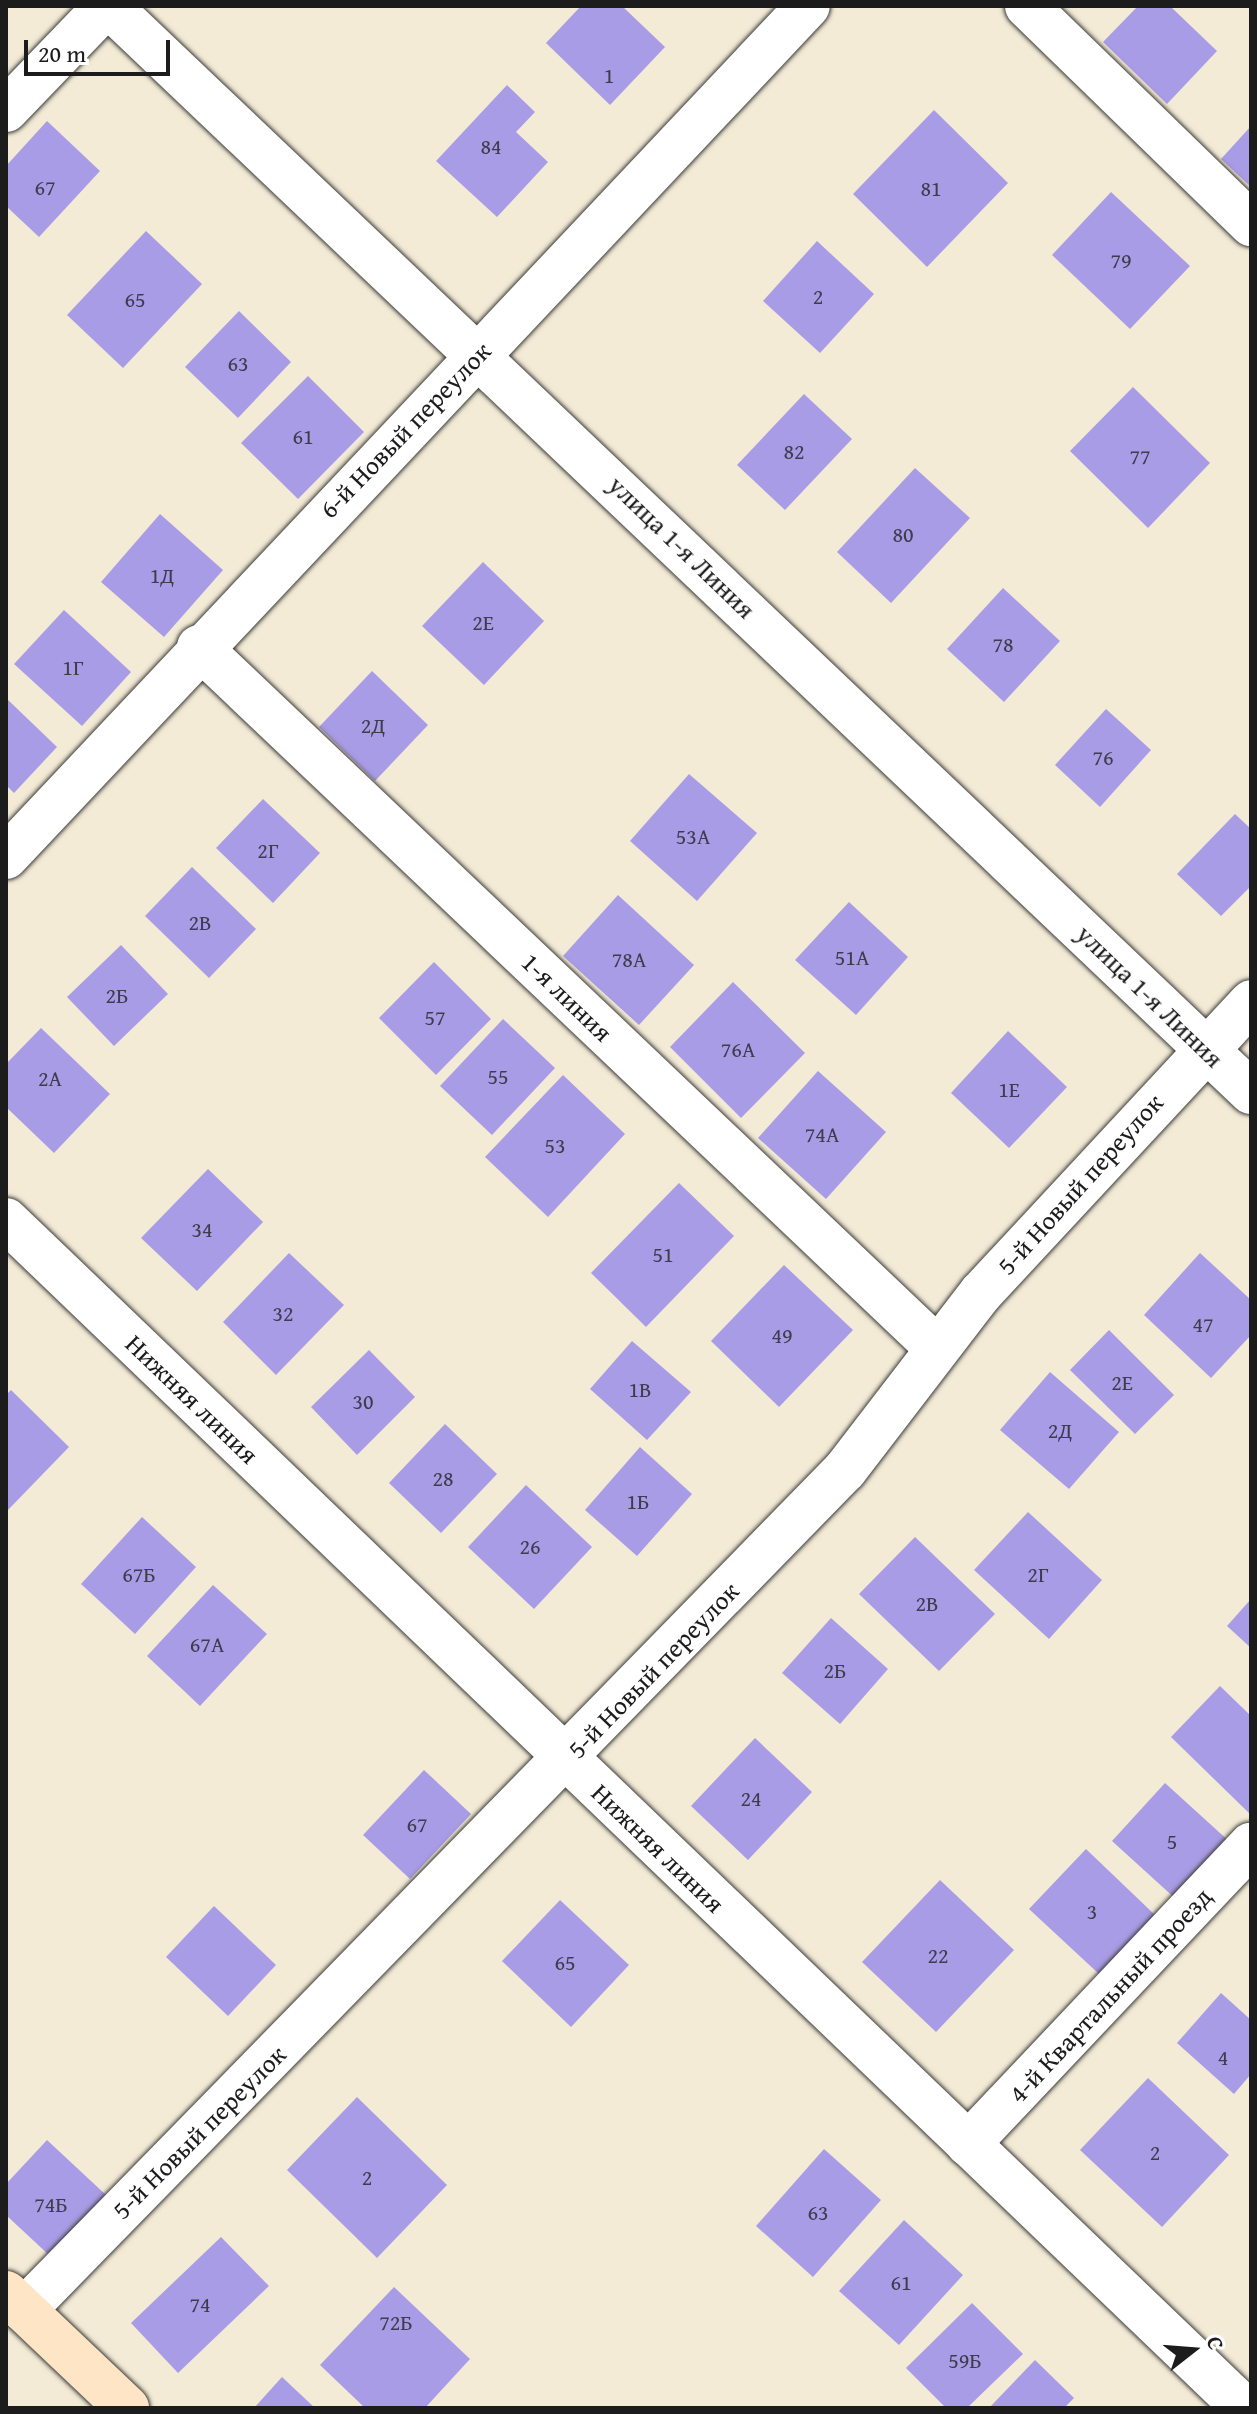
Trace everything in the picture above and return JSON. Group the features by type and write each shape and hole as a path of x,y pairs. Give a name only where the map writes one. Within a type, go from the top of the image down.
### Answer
{"main road":[{"path":"15,2301 127,2408"}],"street":[{"path":"6,110 107,6"},
{"name":"улица 1-я Линия","path":"107,6 479,352 1251,1092"},
{"name":"6-й Новый переулок","path":"6,857 199,647 808,6"},
{"path":"1027,6 1251,224"},
{"name":"1-я линия","path":"199,647 936,1347"},
{"name":"5-й Новый переулок","path":"15,2301 566,1760 845,1470 919,1378 936,1347 1204,1048 1251,1002"},
{"name":"Нижняя линия","path":"6,1220 1244,2408"},
{"name":"4-й Квартальный проезд","path":"968,2144 1251,1845"}],"building":[{"path":"581,6 622,6 665,47 610,105 546,43"},
{"path":"1138,6 1170,6 1217,51 1167,104 1103,42"},
{"path":"507,85 535,112 516,132 548,162 497,217 436,161"},
{"path":"934,110 1008,183 927,267 853,194"},
{"path":"47,121 100,171 39,237 6,206 6,166"},
{"path":"1251,126 1251,187 1221,159"},
{"path":"1111,192 1190,266 1130,329 1052,255"},
{"path":"146,231 202,284 123,368 67,315"},
{"path":"817,241 874,294 820,353 763,301"},
{"path":"239,311 291,362 238,418 185,367"},
{"path":"308,376 364,432 298,499 241,443"},
{"path":"1133,387 1210,463 1148,528 1070,451"},
{"path":"804,394 852,439 785,510 737,465"},
{"path":"915,468 970,518 891,603 837,552"},
{"path":"160,514 223,570 164,637 101,582"},
{"path":"483,562 544,621 484,685 422,626"},
{"path":"1003,588 1060,641 1004,702 947,649"},
{"path":"64,610 131,672 82,726 14,664"},
{"path":"372,671 428,725 375,781 319,727"},
{"path":"6,698 57,747 14,793 6,785"},
{"path":"1106,709 1151,750 1100,807 1055,765"},
{"path":"689,774 757,833 697,901 630,841"},
{"path":"263,799 320,853 273,903 216,848"},
{"path":"1235,814 1251,829 1251,886 1221,916 1177,874"},
{"path":"192,867 256,929 209,978 145,916"},
{"path":"618,895 694,965 639,1025 563,956"},
{"path":"849,902 908,957 856,1015 795,960"},
{"path":"121,945 168,994 114,1046 67,997"},
{"path":"434,962 491,1019 436,1075 379,1018"},
{"path":"733,982 805,1053 741,1118 670,1047"},
{"path":"503,1019 555,1068 492,1135 440,1086"},
{"path":"41,1028 110,1094 54,1153 6,1107 6,1064"},
{"path":"1008,1031 1067,1087 1009,1148 951,1093"},
{"path":"818,1071 886,1132 826,1199 758,1138"},
{"path":"563,1075 625,1134 548,1217 485,1157"},
{"path":"208,1169 263,1222 197,1291 141,1238"},
{"path":"679,1183 734,1236 646,1327 591,1273"},
{"path":"289,1253 344,1305 276,1375 223,1322"},
{"path":"1200,1253 1251,1300 1251,1335 1211,1378 1144,1315"},
{"path":"784,1265 853,1330 779,1407 711,1341"},
{"path":"1109,1330 1174,1395 1135,1434 1070,1370"},
{"path":"632,1341 691,1392 647,1440 590,1389"},
{"path":"369,1350 415,1397 357,1455 311,1407"},
{"path":"1050,1372 1119,1432 1069,1489 1000,1430"},
{"path":"11,1390 69,1447 6,1512 6,1395"},
{"path":"445,1424 497,1474 441,1533 389,1483"},
{"path":"640,1447 692,1494 637,1556 585,1510"},
{"path":"526,1485 592,1547 534,1609 468,1547"},
{"path":"1028,1512 1102,1580 1049,1639 974,1570"},
{"path":"142,1517 196,1567 135,1634 81,1584"},
{"path":"915,1537 995,1614 939,1671 859,1594"},
{"path":"213,1585 267,1634 200,1706 147,1656"},
{"path":"1251,1599 1251,1648 1227,1626"},
{"path":"831,1618 888,1669 840,1724 782,1673"},
{"path":"1220,1686 1251,1716 1251,1815 1171,1737"},
{"path":"755,1738 812,1792 748,1860 691,1806"},
{"path":"424,1770 471,1814 410,1879 363,1835"},
{"path":"1165,1783 1231,1843 1178,1901 1112,1841"},
{"path":"1086,1849 1155,1915 1099,1974 1029,1909"},
{"path":"940,1880 1014,1950 936,2032 862,1962"},
{"path":"560,1900 629,1965 571,2027 502,1961"},
{"path":"214,1906 276,1965 228,2016 166,1957"},
{"path":"1221,1993 1251,2020 1251,2074 1234,2094 1177,2043"},
{"path":"1148,2078 1229,2155 1162,2227 1080,2150"},
{"path":"357,2097 447,2185 377,2258 287,2170"},
{"path":"47,2140 106,2195 50,2256 6,2215 6,2184"},
{"path":"824,2149 881,2200 813,2277 756,2226"},
{"path":"904,2220 963,2275 899,2345 839,2291"},
{"path":"221,2237 269,2286 178,2373 131,2323"},
{"path":"394,2287 470,2359 425,2408 365,2408 320,2365"},
{"path":"972,2303 1023,2354 967,2408 946,2408 906,2368"},
{"path":"1035,2360 1074,2398 1064,2408 989,2408"},
{"path":"282,2377 315,2408 254,2408"}]}
